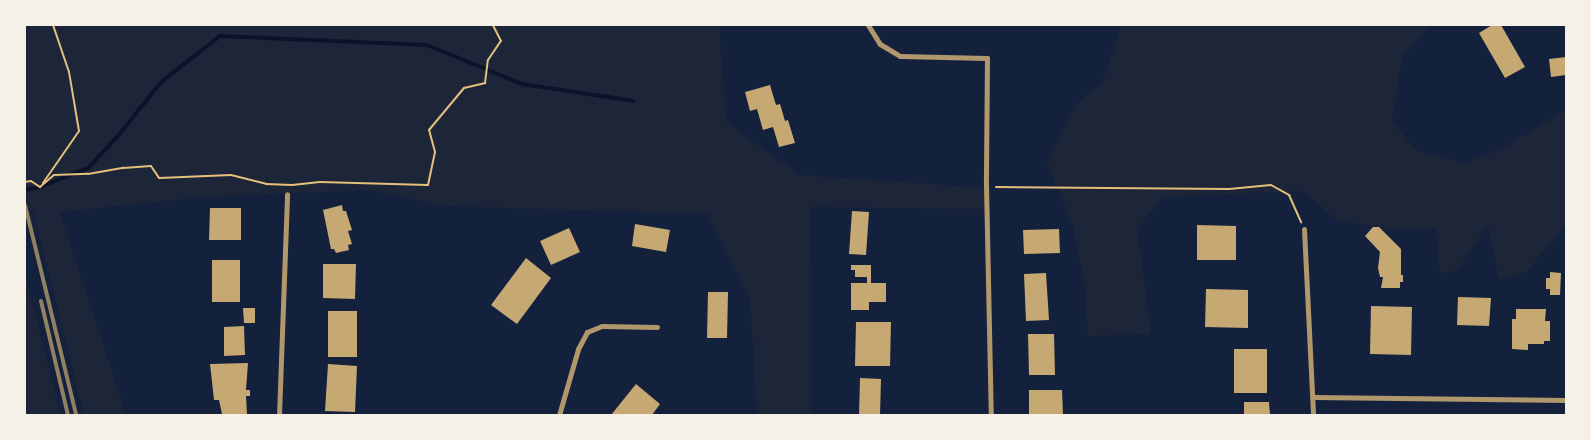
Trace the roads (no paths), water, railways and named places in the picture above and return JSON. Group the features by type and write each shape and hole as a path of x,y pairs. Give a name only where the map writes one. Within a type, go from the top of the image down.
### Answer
{"street":[{"path":"868,25 880,44 900,56 988,58 986,185 991,415"},
{"path":"279,415 287,194"},
{"path":"1304,229 1313,415"},
{"path":"559,415 578,349 587,332 602,326 657,327"},
{"path":"1313,397 1566,400"}],"waterway":[{"path":"25,190 40,187 88,168 118,136 161,82 220,36 427,45 522,84 634,101"}],"railway":[{"path":"25,205 76,415"},
{"path":"41,301 68,415"}]}
